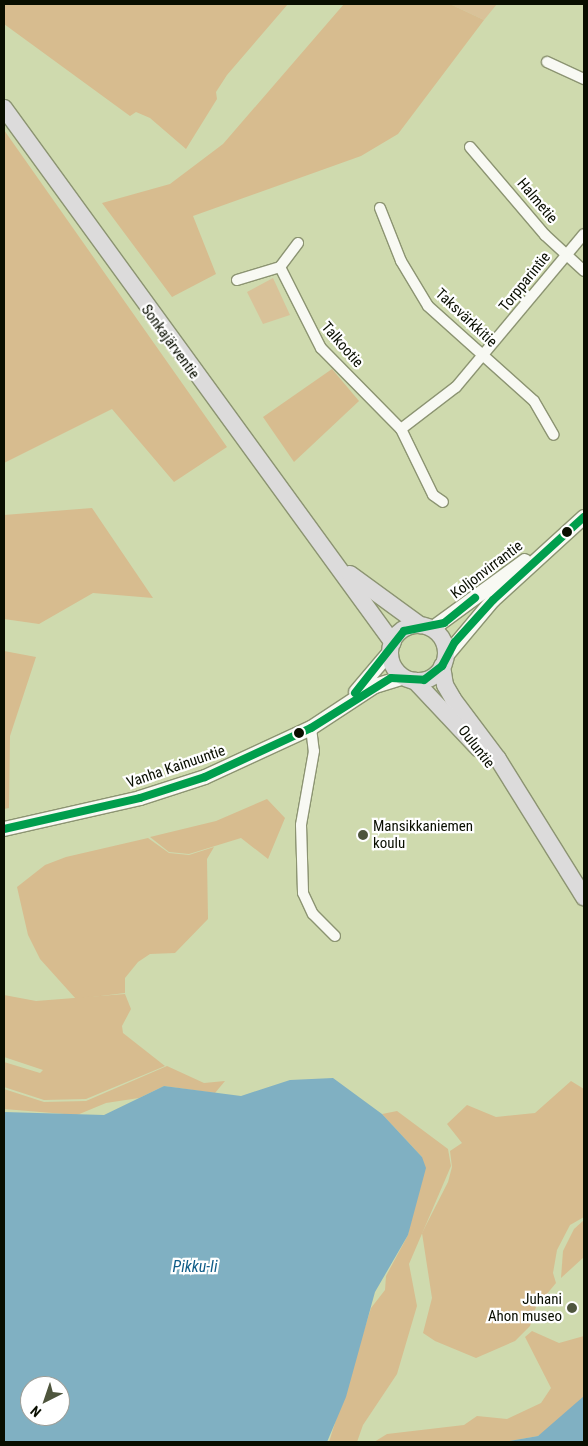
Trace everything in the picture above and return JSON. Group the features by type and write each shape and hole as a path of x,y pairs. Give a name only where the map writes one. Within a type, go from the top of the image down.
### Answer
{"highway":[{"name":"Sonkajärventie","path":"4,108 86,227 343,571 391,648"},
{"name":"Sonkajärventie","path":"343,571 426,627"},
{"path":"426,627 443,640 444,661 434,674 408,679 391,648 404,631 426,627"},
{"name":"Ouluntie","path":"444,661 445,685 498,759 532,818"},
{"name":"Ouluntie","path":"408,679 468,734 532,818 584,896"}],"main road":[{"name":"Koljonvirrantie","path":"444,661 469,625 561,536 584,517"},
{"name":"Koljonvirrantie","path":"426,627 561,536"},
{"name":"Vanha Kainuuntie","path":"346,703 391,648"},
{"name":"Vanha Kainuuntie","path":"4,828 140,798 206,777 311,728 346,703 391,678 408,679"}],"street":[{"path":"547,62 584,79"},
{"name":"Halmetie","path":"470,147 566,256 584,271"},
{"name":"Taksvärkkitie","path":"380,208 418,292 534,402 554,435"},
{"name":"Torpparintie","path":"401,429 438,404 484,356 584,234"},
{"path":"237,280 280,267 298,243"},
{"name":"Talkootie","path":"280,267 320,348 401,429 433,495 443,502"},
{"path":"311,728 314,751 301,825 300,860 304,893 313,914 336,936"}],"shaded area":[{"path":"4,4 288,4 227,75 216,92 217,99 186,149 150,118 136,112 130,116 4,24"},
{"path":"344,4 450,4 484,20 398,134 361,156 193,216 216,274 172,297 102,203 170,184 223,144"},
{"path":"450,4 497,4 484,20"},
{"path":"4,130 227,447 174,482 112,409 4,463"},
{"path":"273,278 290,315 263,324 247,292"},
{"path":"332,369 359,401 294,462 263,417"},
{"path":"92,508 153,598 93,593 39,624 4,619 4,515"},
{"path":"4,651 36,657 10,736 9,808 4,809"},
{"path":"267,799 285,818 268,859 241,838 189,854 169,852 150,837 216,821"},
{"path":"148,838 169,853 189,855 214,847 207,859 208,919 175,953 150,954 138,962 125,978 125,993 76,999 40,959 28,935 17,887 45,865 66,857"},
{"path":"125,994 131,1009 122,1026 123,1033 165,1066 86,1099 44,1100 4,1087 4,1062 40,1073 43,1070 4,1057 4,995 36,1001"},
{"path":"167,1066 204,1083 225,1081 215,1093 164,1086 139,1098 106,1103 77,1115 4,1109 4,1089 44,1102 86,1101"},
{"path":"571,1081 584,1089 584,1217 570,1225 557,1250 553,1273 556,1283 536,1307 530,1326 515,1341 476,1358 435,1341 423,1333 432,1298 422,1233 448,1182 452,1167 450,1151 462,1143 447,1124 467,1105 496,1117 535,1113"},
{"path":"397,1111 448,1149 451,1166 409,1264 417,1306 397,1374 363,1425 357,1442 329,1442 371,1308 385,1290 386,1276 408,1235 422,1157 382,1114"},
{"path":"584,1220 584,1257 561,1278 563,1251 574,1229"},
{"path":"532,1331 559,1343 584,1336 584,1396 562,1420 538,1436 504,1442 374,1442 387,1434 464,1425 477,1416 507,1419 541,1403 551,1388 525,1337"}],"water":[{"name":"Pikku-Ii","path":"333,1078 382,1114 422,1157 426,1168 408,1235 375,1292 346,1397 327,1442 4,1442 4,1112 104,1115 164,1086 241,1096 290,1080"},
{"path":"584,1396 584,1442 504,1442 538,1436"}],"transit line":[{"path":"4,829 140,798 205,777 311,728 391,678 424,680 442,666 455,642 493,600 584,517"},
{"path":"355,693 404,631 444,623 475,598"}],"place":[{"name":"Mansikkaniemen koulu","path":"363,835"},
{"name":"Juhani Ahon museo","path":"572,1308"}]}
